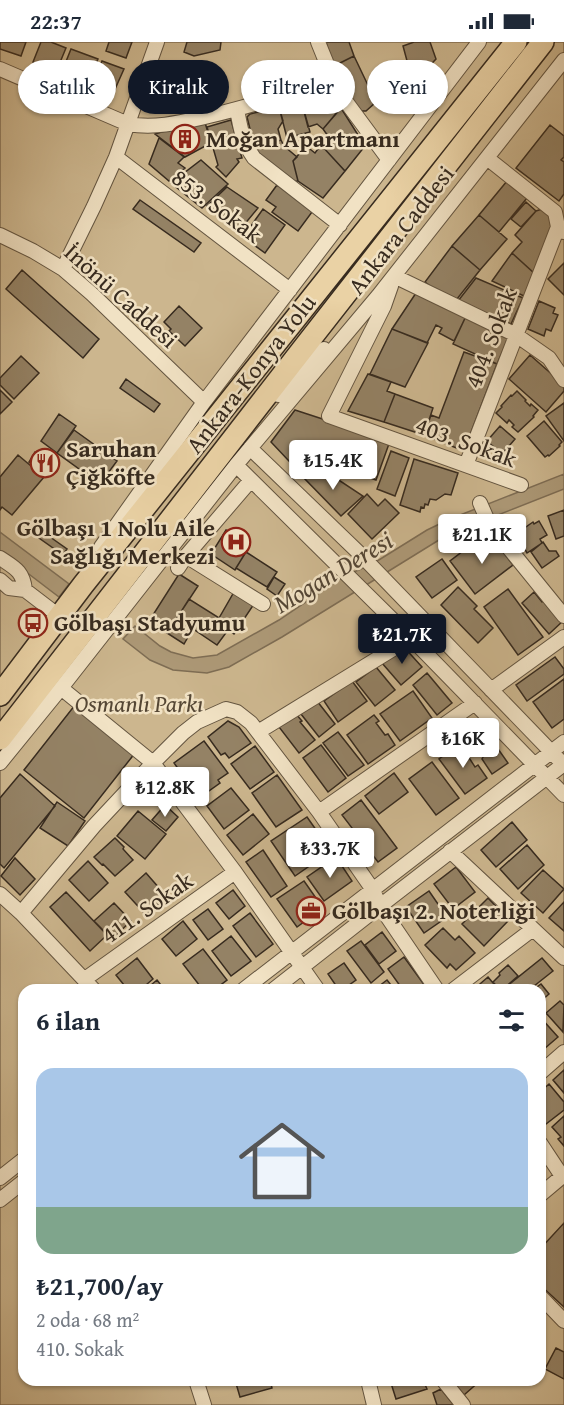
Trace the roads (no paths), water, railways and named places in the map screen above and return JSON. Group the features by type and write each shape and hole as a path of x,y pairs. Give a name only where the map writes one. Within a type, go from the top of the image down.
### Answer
{"highway":[{"path":"0,695 83,585 516,42"},
{"name":"Ankara-Konya Yolu","path":"0,739 243,442 543,42"}],"street":[{"path":"63,268 116,158 158,42"},
{"path":"318,42 325,60"},
{"path":"83,585 97,554 204,402 479,42"},
{"name":"Ankara Caddesi","path":"243,442 378,296 564,60"},
{"path":"0,69 128,124 140,126 160,126 241,108"},
{"path":"237,109 242,137 254,158 340,225"},
{"path":"355,114 389,160"},
{"name":"853. Sokak","path":"116,158 290,290"},
{"path":"487,158 560,210 561,229"},
{"name":"404. Sokak","path":"466,465 516,335 561,229"},
{"name":"İnönü Caddesi","path":"0,235 63,268 204,402"},
{"path":"394,276 516,335 549,358 564,380"},
{"name":"403. Sokak","path":"394,276 384,306 328,416 521,485"},
{"path":"0,763 236,465 243,442 358,552 564,764 281,984"},
{"path":"236,465 411,638 564,795"},
{"path":"178,568 251,480"},
{"path":"480,503 487,519"},
{"path":"495,531 564,616"},
{"path":"340,567 358,552"},
{"path":"186,556 263,604"},
{"path":"0,558 22,576 25,590"},
{"path":"0,580 9,588 25,590 59,616"},
{"path":"375,603 394,589"},
{"path":"491,690 564,637"},
{"path":"258,732 411,638"},
{"path":"61,688 153,763 236,872 314,984"},
{"path":"319,812 475,703"},
{"path":"21,913 94,826 173,742 197,722 226,709 237,712 251,723 319,812 373,890 380,906 433,984"},
{"path":"251,984 564,742"},
{"path":"450,851 564,958"},
{"name":"411. Sokak","path":"90,984 236,872"},
{"path":"0,894 88,984"},
{"path":"461,984 533,929"},
{"path":"546,1067 564,1052"},
{"path":"546,1151 563,1175 546,1190"},
{"path":"0,1178 18,1164"},
{"path":"0,1200 18,1186"},
{"path":"546,1302 564,1321"},
{"path":"198,1386 204,1405"},
{"path":"369,1386 374,1405"},
{"path":"448,1386 463,1405"}],"place":[{"name":"Moğan Apartmanı","path":"185,139"},
{"name":"Saruhan Çiğköfte","path":"45,463"},
{"name":"Gölbaşı 1 Nolu Aile Sağlığı Merkezi","path":"236,542"},
{"name":"Gölbaşı Stadyumu","path":"33,623"},
{"name":"Gölbaşı 2. Noterliği","path":"311,911"}],"water label":[{"name":"Mogan Deresi","path":"333,572"}],"park label":[{"name":"Osmanlı Parkı","path":"139,704"}]}
